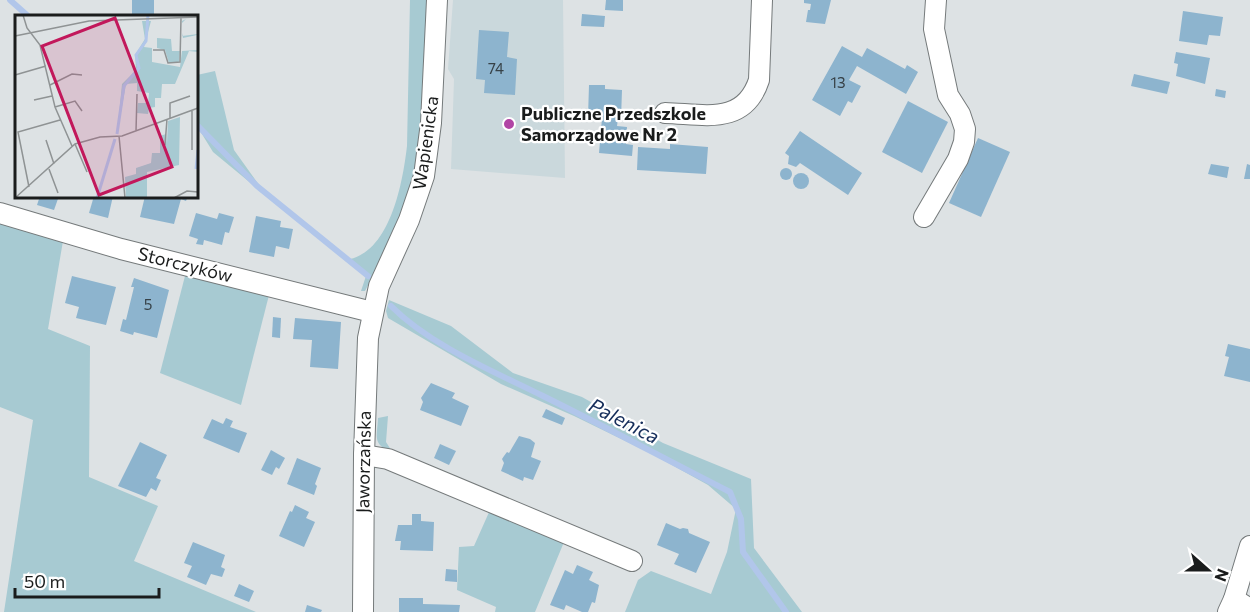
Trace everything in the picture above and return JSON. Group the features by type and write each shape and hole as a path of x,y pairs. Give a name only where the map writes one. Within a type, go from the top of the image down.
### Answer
{"street":[{"name":"Wapienicka","path":"372,312 379,286 409,220 424,176 431,123 437,0"},
{"path":"665,113 722,115 734,112 745,104 756,91 759,80 762,0"},
{"path":"924,217 958,159 964,142 965,129 945,84 934,28 936,0"},
{"name":"Storczyków","path":"0,213 121,249 372,312"},
{"name":"Jaworzańska","path":"363,612 366,361 372,312"},
{"path":"364,455 388,459 632,561"},
{"path":"1237,607 1250,546"}],"shaded area":[{"path":"410,0 427,0 421,141 412,181 399,219 365,291 361,291 367,273 350,259 364,253 385,229 398,195 405,161"},
{"name":"Publiczne Przedszkole Samorządowe Nr 2","path":"453,0 563,0 565,178 451,169 454,79 448,69"},
{"path":"215,71 234,150 259,185 296,215 293,218 213,152 198,128 198,75"},
{"path":"0,222 63,241 48,329 90,346 89,477 158,506 134,561 256,612 4,612 33,420 0,407"},
{"path":"185,276 269,295 241,405 160,373"},
{"path":"389,300 451,326 513,373 582,397 663,443 751,479 754,548 802,612 625,612 638,580 651,571 711,594 727,552 736,509 708,485 654,455 501,384 388,318 386,311"},
{"path":"388,416 386,442 393,453 382,447 377,440 378,418"},
{"path":"490,510 564,542 535,612 495,612 496,607 457,590 459,547 474,546"}],"building":[{"path":"132,0 154,0 154,15 132,14"},
{"path":"606,0 623,0 623,11 605,10"},
{"path":"804,0 831,0 825,24 806,22 811,4 804,3"},
{"path":"1183,11 1223,17 1220,36 1209,35 1207,45 1179,41"},
{"path":"582,14 605,16 604,27 581,26"},
{"path":"479,30 509,32 507,57 517,59 515,95 484,93 485,80 476,79"},
{"path":"842,46 862,57 867,48 905,69 907,65 918,72 906,94 857,66 849,80 861,86 852,103 848,101 840,116 812,100"},
{"path":"1176,52 1210,58 1205,84 1176,76 1178,64 1174,63"},
{"path":"1134,74 1170,82 1167,94 1131,86"},
{"path":"589,85 605,85 605,89 622,90 621,119 618,119 617,126 627,127 626,144 633,145 632,156 599,153 602,118 588,117"},
{"path":"1216,89 1226,91 1225,98 1215,96"},
{"path":"908,101 948,122 922,173 882,152"},
{"path":"800,131 862,173 848,195 800,163 796,167 788,164 789,156 785,153"},
{"path":"978,138 1010,152 981,217 949,203"},
{"path":"670,144 708,147 706,174 637,170 638,147 670,149"},
{"path":"1211,164 1229,167 1227,178 1208,174"},
{"path":"1247,164 1250,165 1250,179 1244,179"},
{"path":"788,168 792,174 788,180 784,180 780,172"},
{"path":"801,173 809,181 801,189 793,181"},
{"path":"39,198 58,198 54,210 37,205"},
{"path":"93,198 113,198 108,218 89,213"},
{"path":"145,198 187,198 186,201 181,199 174,224 140,217"},
{"path":"196,213 217,219 219,213 234,217 229,233 225,232 222,245 204,240 203,245 196,244 198,239 189,236"},
{"path":"256,216 281,221 280,227 293,229 289,249 276,246 274,257 249,252"},
{"path":"72,276 116,287 106,325 76,318 79,307 65,303"},
{"path":"134,278 169,290 157,338 120,331 123,319 126,320"},
{"path":"273,317 281,318 280,338 272,337"},
{"path":"295,318 341,322 338,369 310,367 312,340 293,339"},
{"path":"1228,344 1250,349 1250,382 1224,376 1229,357 1225,356"},
{"path":"431,383 455,393 452,398 469,406 461,426 420,410 423,402 421,398"},
{"path":"546,409 565,418 562,425 542,417"},
{"path":"226,418 233,421 230,427 247,433 239,453 203,438 212,419 223,424"},
{"path":"519,436 535,443 531,457 541,461 533,480 524,477 523,481 501,471 504,463 502,459 507,452 509,453"},
{"path":"140,442 167,455 156,478 161,480 156,491 151,488 146,497 118,486"},
{"path":"440,444 456,451 449,465 434,458"},
{"path":"271,450 285,458 279,469 276,467 272,475 261,470"},
{"path":"297,458 321,468 314,495 287,484"},
{"path":"295,505 309,512 306,518 315,522 304,547 279,536"},
{"path":"412,514 421,514 421,521 434,522 433,551 400,550 401,541 395,541 398,525 412,525"},
{"path":"666,523 680,529 688,529 689,533 710,542 696,573 674,564 679,554 657,545"},
{"path":"193,542 225,555 221,567 225,569 222,577 211,574 206,585 187,577 192,566 184,563"},
{"path":"577,565 593,572 589,580 599,585 595,603 592,602 588,612 582,612 566,605 564,610 550,605 565,570 573,574"},
{"path":"446,569 457,570 457,582 445,581"},
{"path":"239,584 254,591 249,602 234,596"},
{"path":"399,598 423,598 423,604 460,605 459,612 399,612"},
{"path":"307,605 322,610 321,612 305,612"}],"waterway":[{"name":"Palenica","path":"10,0 27,15"},
{"name":"Palenica","path":"198,126 257,186 368,276"},
{"name":"Palenica","path":"391,306 425,333 463,357 730,492 741,519 743,552 786,612"}],"place":[{"name":"Publiczne Przedszkole Samorządowe Nr 2","path":"509,124"}]}
